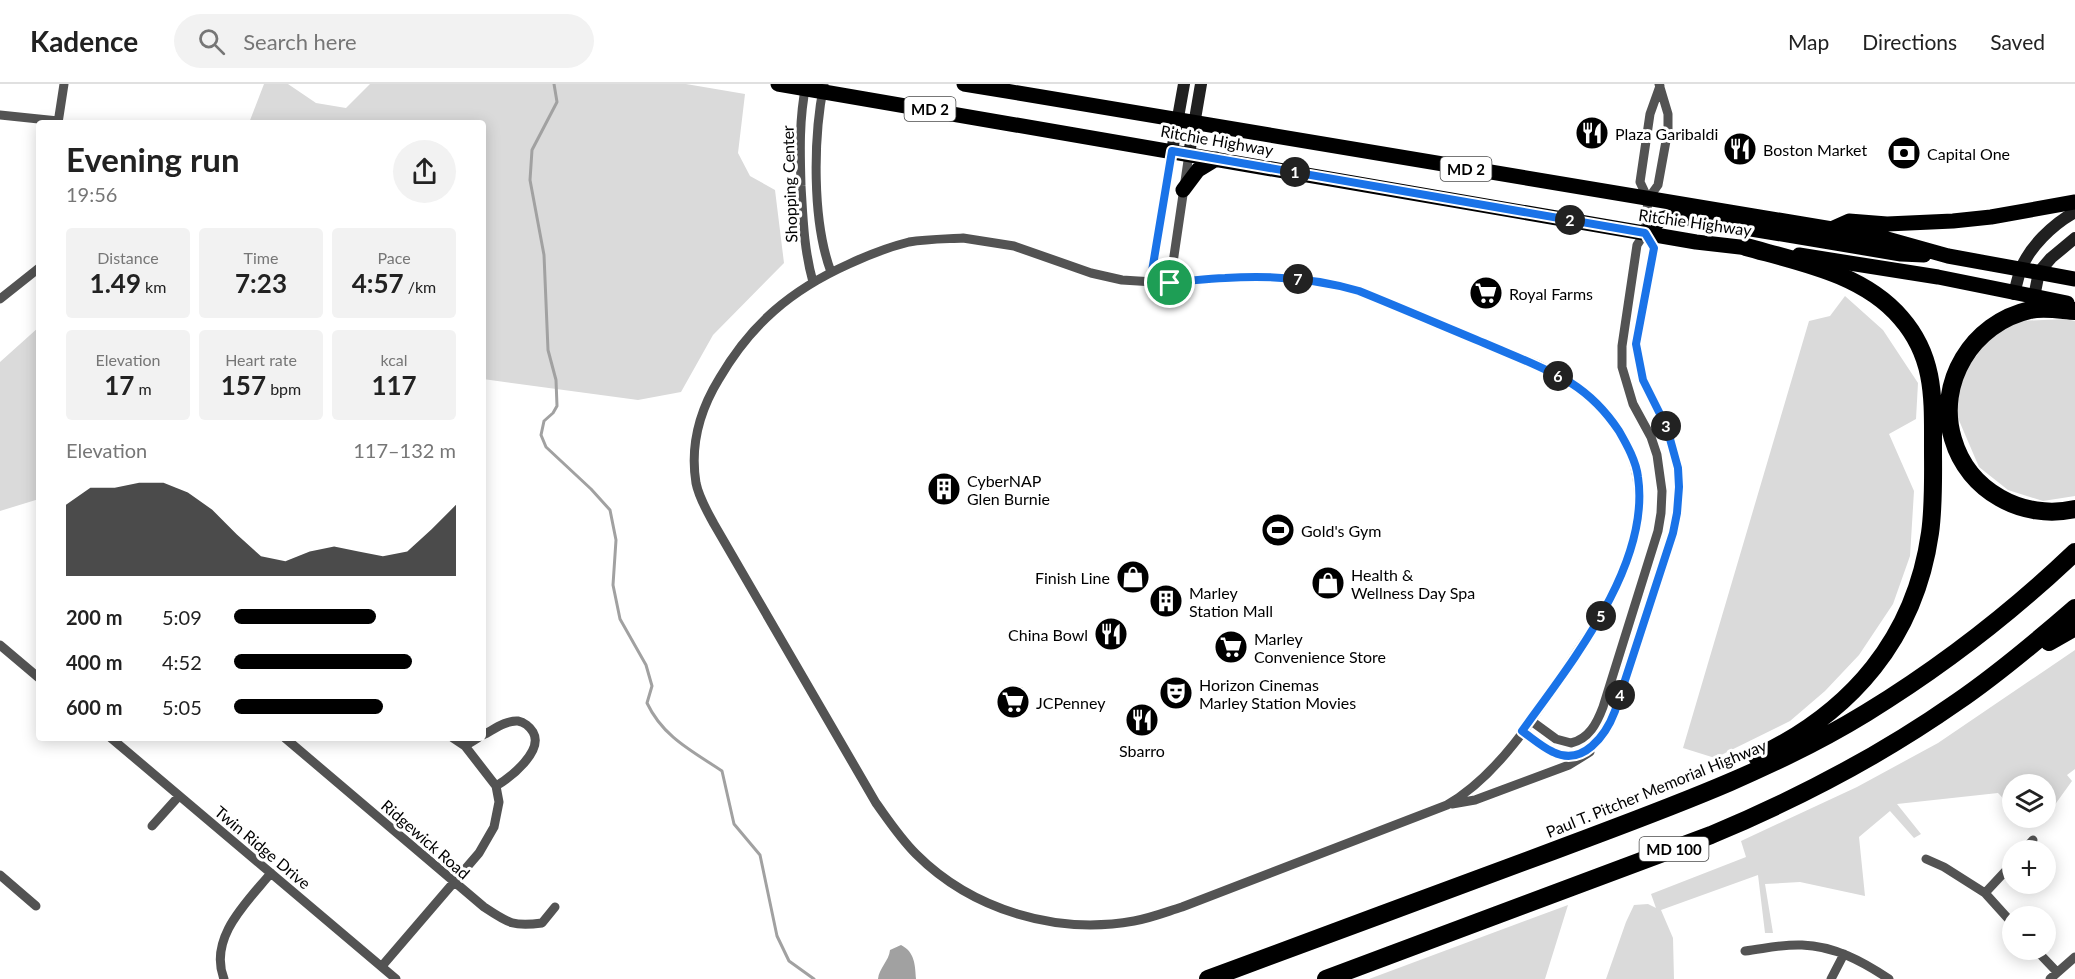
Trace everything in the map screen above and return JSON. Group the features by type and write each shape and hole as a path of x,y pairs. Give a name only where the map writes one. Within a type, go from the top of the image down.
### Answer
{"highway":[{"path":"1599,834 1763,754 1801,733 1829,713 1853,692 1874,668 1894,639 1911,605 1923,570 1930,533 1932,499 1933,400 1930,376 1923,354 1900,317 1863,285 1746,247"},
{"path":"2075,311 2031,310 2013,315 1995,324 1967,350 1955,375 1948,400 1953,439 1964,464 1983,487 2000,499 2031,510 2047,512 2075,509"},
{"name":"Paul T. Pitcher Memorial Highway","path":"1208,979 1599,834 1747,775 1810,744 1865,713 1931,670 1994,623 2075,552"},
{"name":"MD 100","path":"1326,979 1700,839 1770,810 1888,746 1956,703 1998,672 2075,608"},
{"path":"1998,672 2075,627"}],"main road":[{"name":"Ritchie Highway","path":"778,84 823,88 1696,242 1746,247 1938,277 2075,305"},
{"name":"Ritchie Highway","path":"964,84 993,86 1194,123 1880,237 1948,256 2075,279"},
{"path":"1172,151 1184,84"},
{"path":"1189,154 1201,84"},
{"path":"1183,190 1198,170 1216,159"},
{"path":"1831,230 1849,221 1887,224 1953,221 1991,217 2075,202"},
{"path":"2014,294 2021,269 2042,239 2075,212"},
{"path":"1645,233 1661,219 1673,216 1901,254 1948,256"},
{"path":"2034,297 2039,272 2051,258 2075,238"}],"street":[{"path":"58,120 64,84"},
{"path":"1648,199 1658,185 1668,130 1668,114 1660,85"},
{"path":"1530,720 1556,739 1571,743 1587,735 1593,728 1602,707 1658,531 1662,490 1657,455 1651,437 1633,404 1622,367 1622,346 1637,245 1645,233 1648,199 1640,182 1650,114 1660,85"},
{"name":"Shopping Center","path":"806,86 800,125 800,160 804,236 807,261 813,282"},
{"name":"Shopping Center","path":"823,88 818,127 818,184 821,238 831,272"},
{"path":"0,115 41,120"},
{"path":"1150,283 1172,151"},
{"path":"1170,283 1189,154"},
{"path":"1447,805 1475,801 1582,759 1604,735 1615,711 1673,533 1679,487 1674,448 1658,408 1643,380 1638,362 1636,344 1654,248 1645,233"},
{"path":"963,238 1014,246 1091,273 1122,280 1170,283 1261,277 1325,283 1359,291 1553,373 1589,397 1604,412 1626,442 1636,466 1640,496 1634,535 1620,580 1611,598 1552,689 1522,731 1488,774 1464,795 1447,805 1154,917 1115,924 1068,925 996,907 936,871 916,854 876,803 714,524 704,506 697,484 694,461 696,438 704,405 729,361 761,321 783,302 831,272 909,242 963,238"},
{"path":"0,299 36,270"},
{"path":"0,645 36,675"},
{"path":"486,733 504,724 518,721 529,726 535,735 535,744 529,756 510,778 496,786"},
{"path":"1522,731 1555,753 1564,755 1584,752 1604,735"},
{"name":"Twin Ridge Drive","path":"115,741 396,979"},
{"name":"Ridgewick Road","path":"289,741 484,908 507,923 524,925 542,923 555,906"},
{"path":"382,966 479,853 495,827 499,802 496,786 465,746 458,741"},
{"path":"465,746 473,741"},
{"path":"152,826 179,796"},
{"path":"1926,859 1944,867 1985,894 2002,912"},
{"path":"224,979 220,968 221,946 233,920 271,873"},
{"path":"0,875 36,906"},
{"path":"1985,894 2002,875"},
{"path":"1745,951 1801,945 1823,948 1844,954 1888,979"},
{"path":"1831,979 1844,954"},
{"path":"2043,960 2053,976 2075,957"}],"shaded area":[{"path":"264,84 288,84 316,103 346,108 370,84 686,84 745,94 738,153 750,176 775,190 784,263 713,335 681,392 638,400 486,379 486,120 250,120"},
{"path":"1845,296 1883,330 1918,383 1916,419 1889,434 1914,491 1910,556 1893,604 1859,655 1825,691 1790,721 1715,758 1683,748 1809,321 1830,316"},
{"path":"2066,319 2075,321 2075,496 2043,501 2008,490 1979,467 1958,418 1957,395 1968,367 1988,340 2017,321"},
{"path":"36,330 36,500 0,511 0,362"},
{"path":"2075,650 2075,769 2067,775 2072,781 2056,803 2056,774 2002,774 2002,797 1998,793 1897,804 1921,834 1914,838 1890,811 1859,837 1865,896 1800,882 1765,884 1773,933 1765,933 1758,875 1661,910 1673,938 1674,979 1606,979 1634,905 1648,904 1656,908 1651,894 1746,857 1741,841 1857,787 1938,743"},
{"path":"1568,905 1545,979 1369,979"},
{"path":"901,945 912,955 916,979 878,979 890,950"}],"waterway":[{"path":"554,84 557,102 532,150 530,180 544,255 548,350 556,380 557,406 544,421 541,435 546,447 610,510 616,540 613,585 620,619 646,665 652,686 647,703 661,725 670,734 689,750 722,771 734,824 760,855 777,936 789,961 814,979"}],"place":[{"name":"Plaza Garibaldi","path":"1592,133"},
{"name":"Boston Market","path":"1740,149"},
{"name":"Capital One","path":"1904,153"},
{"name":"Royal Farms","path":"1486,293"},
{"name":"CyberNAP Glen Burnie","path":"944,489"},
{"name":"Gold's Gym","path":"1278,530"},
{"name":"Finish Line","path":"1133,577"},
{"name":"Health & Wellness Day Spa","path":"1328,583"},
{"name":"Marley Station Mall","path":"1166,601"},
{"name":"China Bowl","path":"1111,634"},
{"name":"Marley Convenience Store","path":"1231,647"},
{"name":"Horizon Cinemas Marley Station Movies","path":"1176,693"},
{"name":"JCPenney","path":"1013,702"},
{"name":"Sbarro","path":"1142,720"}],"route":[{"path":"1172,151 1645,233 1654,248 1636,344 1638,362 1643,380 1658,408 1674,448 1679,487 1677,513 1673,533 1615,711 1604,735 1595,744 1584,752 1564,755 1555,753 1522,731 1601,616 1620,580 1634,535 1640,496 1636,466 1626,442 1604,412 1573,384 1553,373 1359,291 1299,279 1261,277 1170,283 1150,283 1172,151"}]}
